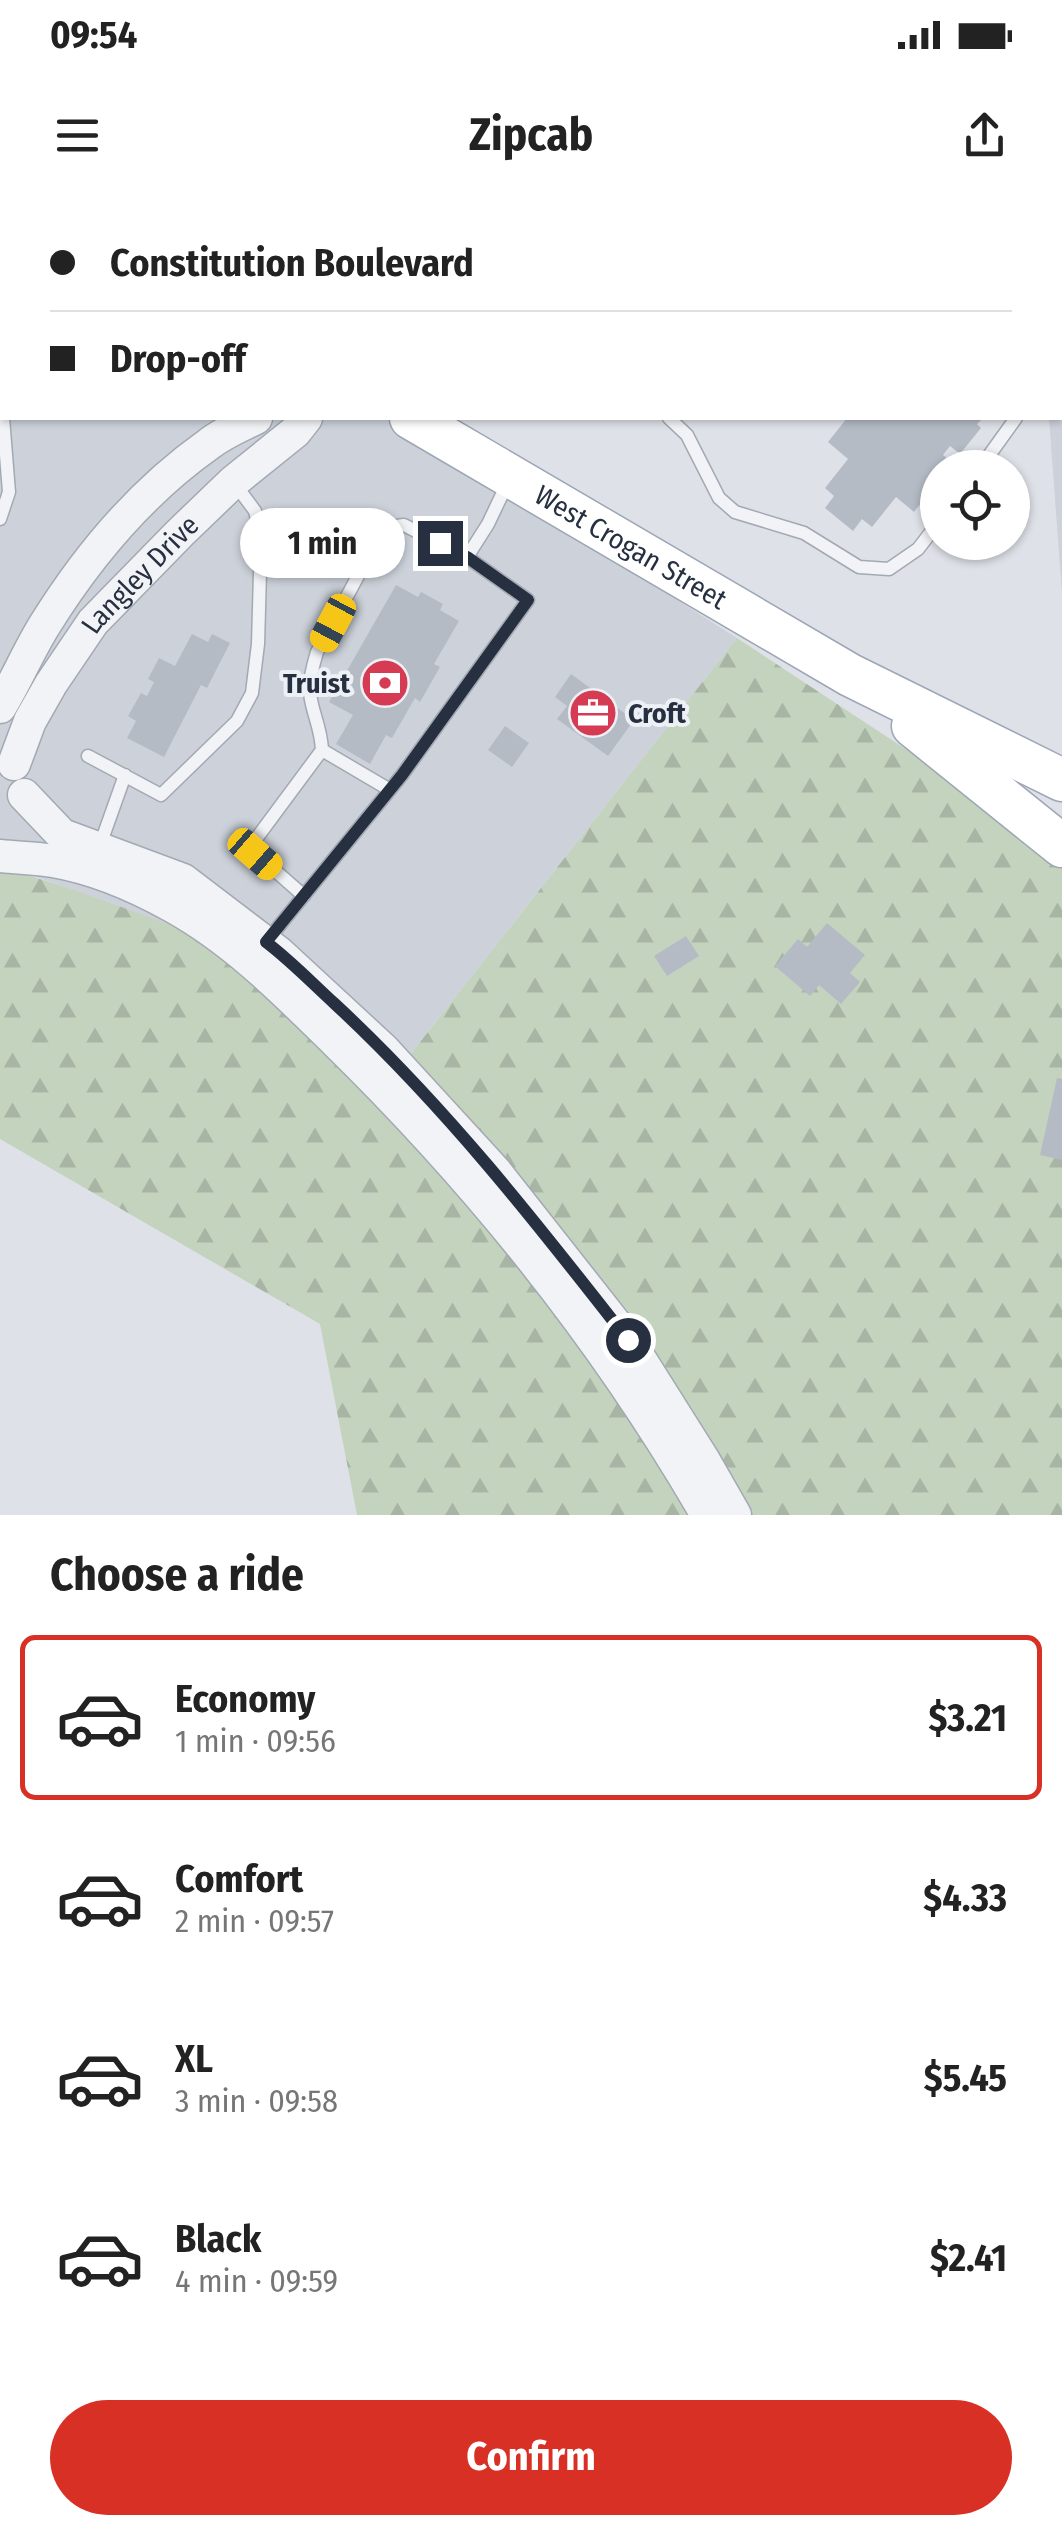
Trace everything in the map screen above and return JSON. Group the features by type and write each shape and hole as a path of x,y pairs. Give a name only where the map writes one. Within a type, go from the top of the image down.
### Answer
{"main road":[{"name":"West Crogan Street","path":"414,420 850,676 1062,780"},
{"name":"West Crogan Street","path":"850,676 1062,846"}],"street":[{"name":"Langley Drive","path":"0,707 42,628 119,522 216,429 249,420"},
{"name":"Langley Drive","path":"0,853 20,824 13,769 30,721 92,622 139,572 304,420"},
{"path":"0,674 42,628"},
{"path":"13,769 62,835 183,880 266,942 384,1050 495,1171 628,1340 735,1515"},
{"path":"0,853 95,872 173,906 213,932 304,1011 418,1127 529,1254 626,1384 707,1515"}],"lane":[{"path":"0,519 9,492 3,420"},
{"path":"671,420 687,435 720,498 734,512 804,533 859,568 889,570 920,546"},
{"path":"993,450 1015,420"},
{"path":"467,557 510,478"},
{"path":"88,756 162,795 237,721 252,694 258,644 261,537 255,511 234,482"},
{"path":"266,942 304,896 390,790 528,600 467,557 404,525 389,526 380,535 317,652 310,693 322,733 322,750 256,840 255,854 304,896"},
{"path":"322,750 390,790"},
{"path":"99,848 125,775"}],"shaded area":[{"path":"0,420 394,420 737,638 390,1080 280,964 0,864"},
{"path":"1049,420 1062,420 1062,594"}],"green space":[{"path":"737,638 910,752 1062,863 1062,1515 357,1515 320,1324 0,1139 0,866 280,964 391,1079"}],"building":[{"path":"845,420 981,420 977,424 981,428 963,450 950,446 947,450 920,450 920,504 914,512 896,497 872,527 862,519 853,531 825,508 834,496 825,488 848,459 828,442"},
{"name":"Truist","path":"396,585 443,604 440,610 459,621 434,664 440,667 420,702 415,698 392,738 386,735 370,764 336,744 353,715 329,702"},
{"path":"192,634 208,642 212,634 230,643 207,688 201,685 164,757 127,738 136,721 128,716 141,693 147,696 154,682 148,679 159,658 175,666"},
{"name":"Croft","path":"571,674 634,720 608,756 557,719 567,706 555,697"},
{"path":"505,726 529,743 512,767 488,750"},
{"path":"827,923 865,955 850,973 860,982 841,1004 819,985 810,996 775,966 798,939 807,947"},
{"path":"686,936 699,956 667,976 654,956"},
{"path":"1057,1078 1062,1079 1062,1160 1040,1155"}],"place":[{"name":"Truist","path":"385,683"},
{"name":"Croft","path":"593,713"}],"route":[{"path":"440,543 528,600 402,775 266,942 384,1050 440,1109 495,1171 628,1340"}]}
